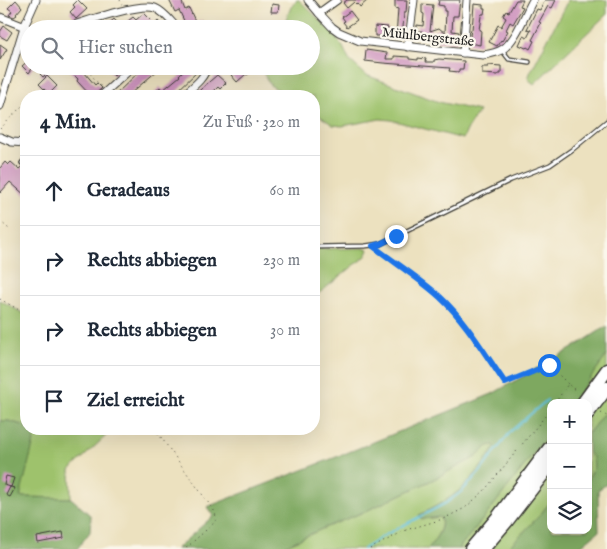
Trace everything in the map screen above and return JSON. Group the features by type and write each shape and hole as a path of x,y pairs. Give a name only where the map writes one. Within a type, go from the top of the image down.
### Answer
{"highway":[{"path":"580,397 607,370"},
{"path":"592,408 607,388"},
{"path":"471,549 502,512 547,451"},
{"path":"483,549 547,469"}],"street":[{"path":"30,20 36,0"},
{"name":"Mühlbergstraße","path":"308,0 332,27 350,38 360,41 483,55 502,50"},
{"path":"319,13 337,0"},
{"path":"408,47 414,0"},
{"path":"462,53 467,0"},
{"path":"502,50 512,38 533,0"},
{"path":"91,20 145,6 152,7 161,12 169,20"},
{"path":"0,17 20,25"},
{"path":"0,106 20,48"},
{"path":"108,90 124,75"},
{"path":"189,90 204,75"},
{"path":"0,137 12,142 20,143"}],"lane":[{"path":"502,50 509,59 529,62"},
{"path":"320,247 373,246 380,244 511,180 550,165 607,121"}],"path":[{"path":"90,75 101,90"},
{"path":"0,129 20,108"},
{"path":"0,221 9,229"},
{"path":"373,246 441,298 465,326 505,383 549,365 580,397"},
{"path":"0,299 20,311"},
{"path":"558,399 568,384"},
{"path":"601,413 607,416"},
{"path":"370,549 406,530 443,519 465,508 484,491 547,414"},
{"path":"160,435 216,512 215,522 185,549"}],"green space":[{"path":"299,0 320,20 286,20 291,7"},
{"path":"568,0 607,0 607,14 534,84 528,79 530,73"},
{"path":"320,20 343,47 349,60 366,75 439,102 479,111 463,139 391,120 380,119 342,126 333,125 320,116 320,90 279,90 270,85 265,75 320,75"},
{"path":"367,248 369,250 366,256 320,292 320,249"},
{"path":"0,300 20,312 20,424 0,421"},
{"path":"607,326 607,355 575,399 547,399 547,436 458,549 428,549 442,525 440,517 422,519 419,515 455,494 465,485 483,464 495,447 494,445 488,446 476,457 430,481 278,549 176,549 213,516 207,507 492,394"},
{"path":"607,355 607,416 603,414 592,429 592,399 575,399"},
{"path":"603,414 607,416 607,484 598,490 599,531 577,549 507,549 547,506 547,534 592,534 592,472 594,467 592,429"},
{"path":"0,421 9,421 20,424 20,435 36,435 20,497 71,498 91,516 90,532 77,549 0,549"},
{"path":"35,435 107,435 70,470 71,498 19,497"},
{"path":"547,436 547,506 507,549 458,549"},
{"path":"494,444 495,447 475,475 465,485 455,494 420,515 422,519 440,517 441,521 438,534 428,549 278,549 430,481 476,457 488,446"},
{"path":"592,456 593,457 594,467 592,472"}],"building":[{"path":"16,0 22,7 14,17 9,15 12,11 8,8"},
{"path":"78,0 87,9 76,19 70,12"},
{"path":"169,0 181,0 185,10 189,8 195,20 184,20 179,10 175,12"},
{"path":"347,0 368,0 360,7 354,2 347,8 343,3"},
{"path":"395,0 407,0 406,13 404,13 404,37 396,36 398,9 395,8"},
{"path":"439,0 460,0 458,16 453,16 452,31 459,32 458,42 431,41 432,37 419,36 422,31 417,31 417,25 423,26 424,14 422,13 422,4 433,5 430,31 439,28 445,33 446,11 444,11 444,6 438,5"},
{"path":"516,0 523,0 520,6 523,7 513,24 510,22 506,30 508,31 497,46 489,42 498,25 501,27 505,20 506,18 503,16 506,11 509,12"},
{"path":"545,0 556,0 552,8 548,6 539,22 541,23 532,40 534,41 530,49 519,45 523,36 527,38 531,30 527,29 537,9 540,10"},
{"path":"272,4 279,5 278,12 271,12"},
{"path":"474,4 483,5 483,8 485,8 484,14 481,16 479,30 481,30 480,45 469,43"},
{"path":"350,11 357,20 347,27 342,17"},
{"path":"144,13 151,20 136,20"},
{"path":"4,26 12,32 7,40 0,36"},
{"path":"375,26 388,27 387,35 375,36"},
{"path":"0,44 7,49 0,60"},
{"path":"366,50 387,53 386,59 394,59 394,56 418,60 418,58 426,59 425,62 434,62 434,60 439,59 464,61 463,69 459,69 459,72 449,71 450,68 365,61"},
{"path":"488,65 501,66 501,74 482,74 482,67 488,67"},
{"path":"74,75 87,75 95,85 97,83 102,88 100,90 85,90 77,81 78,79"},
{"path":"136,75 152,75 135,90 120,90"},
{"path":"194,75 178,90 163,90 180,76"},
{"path":"217,75 226,83 220,89 218,87 215,90 200,90"},
{"path":"231,75 245,75 237,82"},
{"path":"47,76 57,86 53,90 45,90 39,84"},
{"path":"5,162 8,165 11,162 20,168 20,191 10,182 0,193 0,168"},
{"path":"6,476 14,478 11,487 4,485"},
{"path":"10,487 15,488 10,497 6,495"},
{"path":"63,532 64,538 38,543 37,537"}],"waterway":[{"path":"363,549 385,535 446,503 461,492 480,472 511,431 547,400"}],"route":[{"path":"396,236 373,246 441,298 465,326 505,383 549,365"}]}
